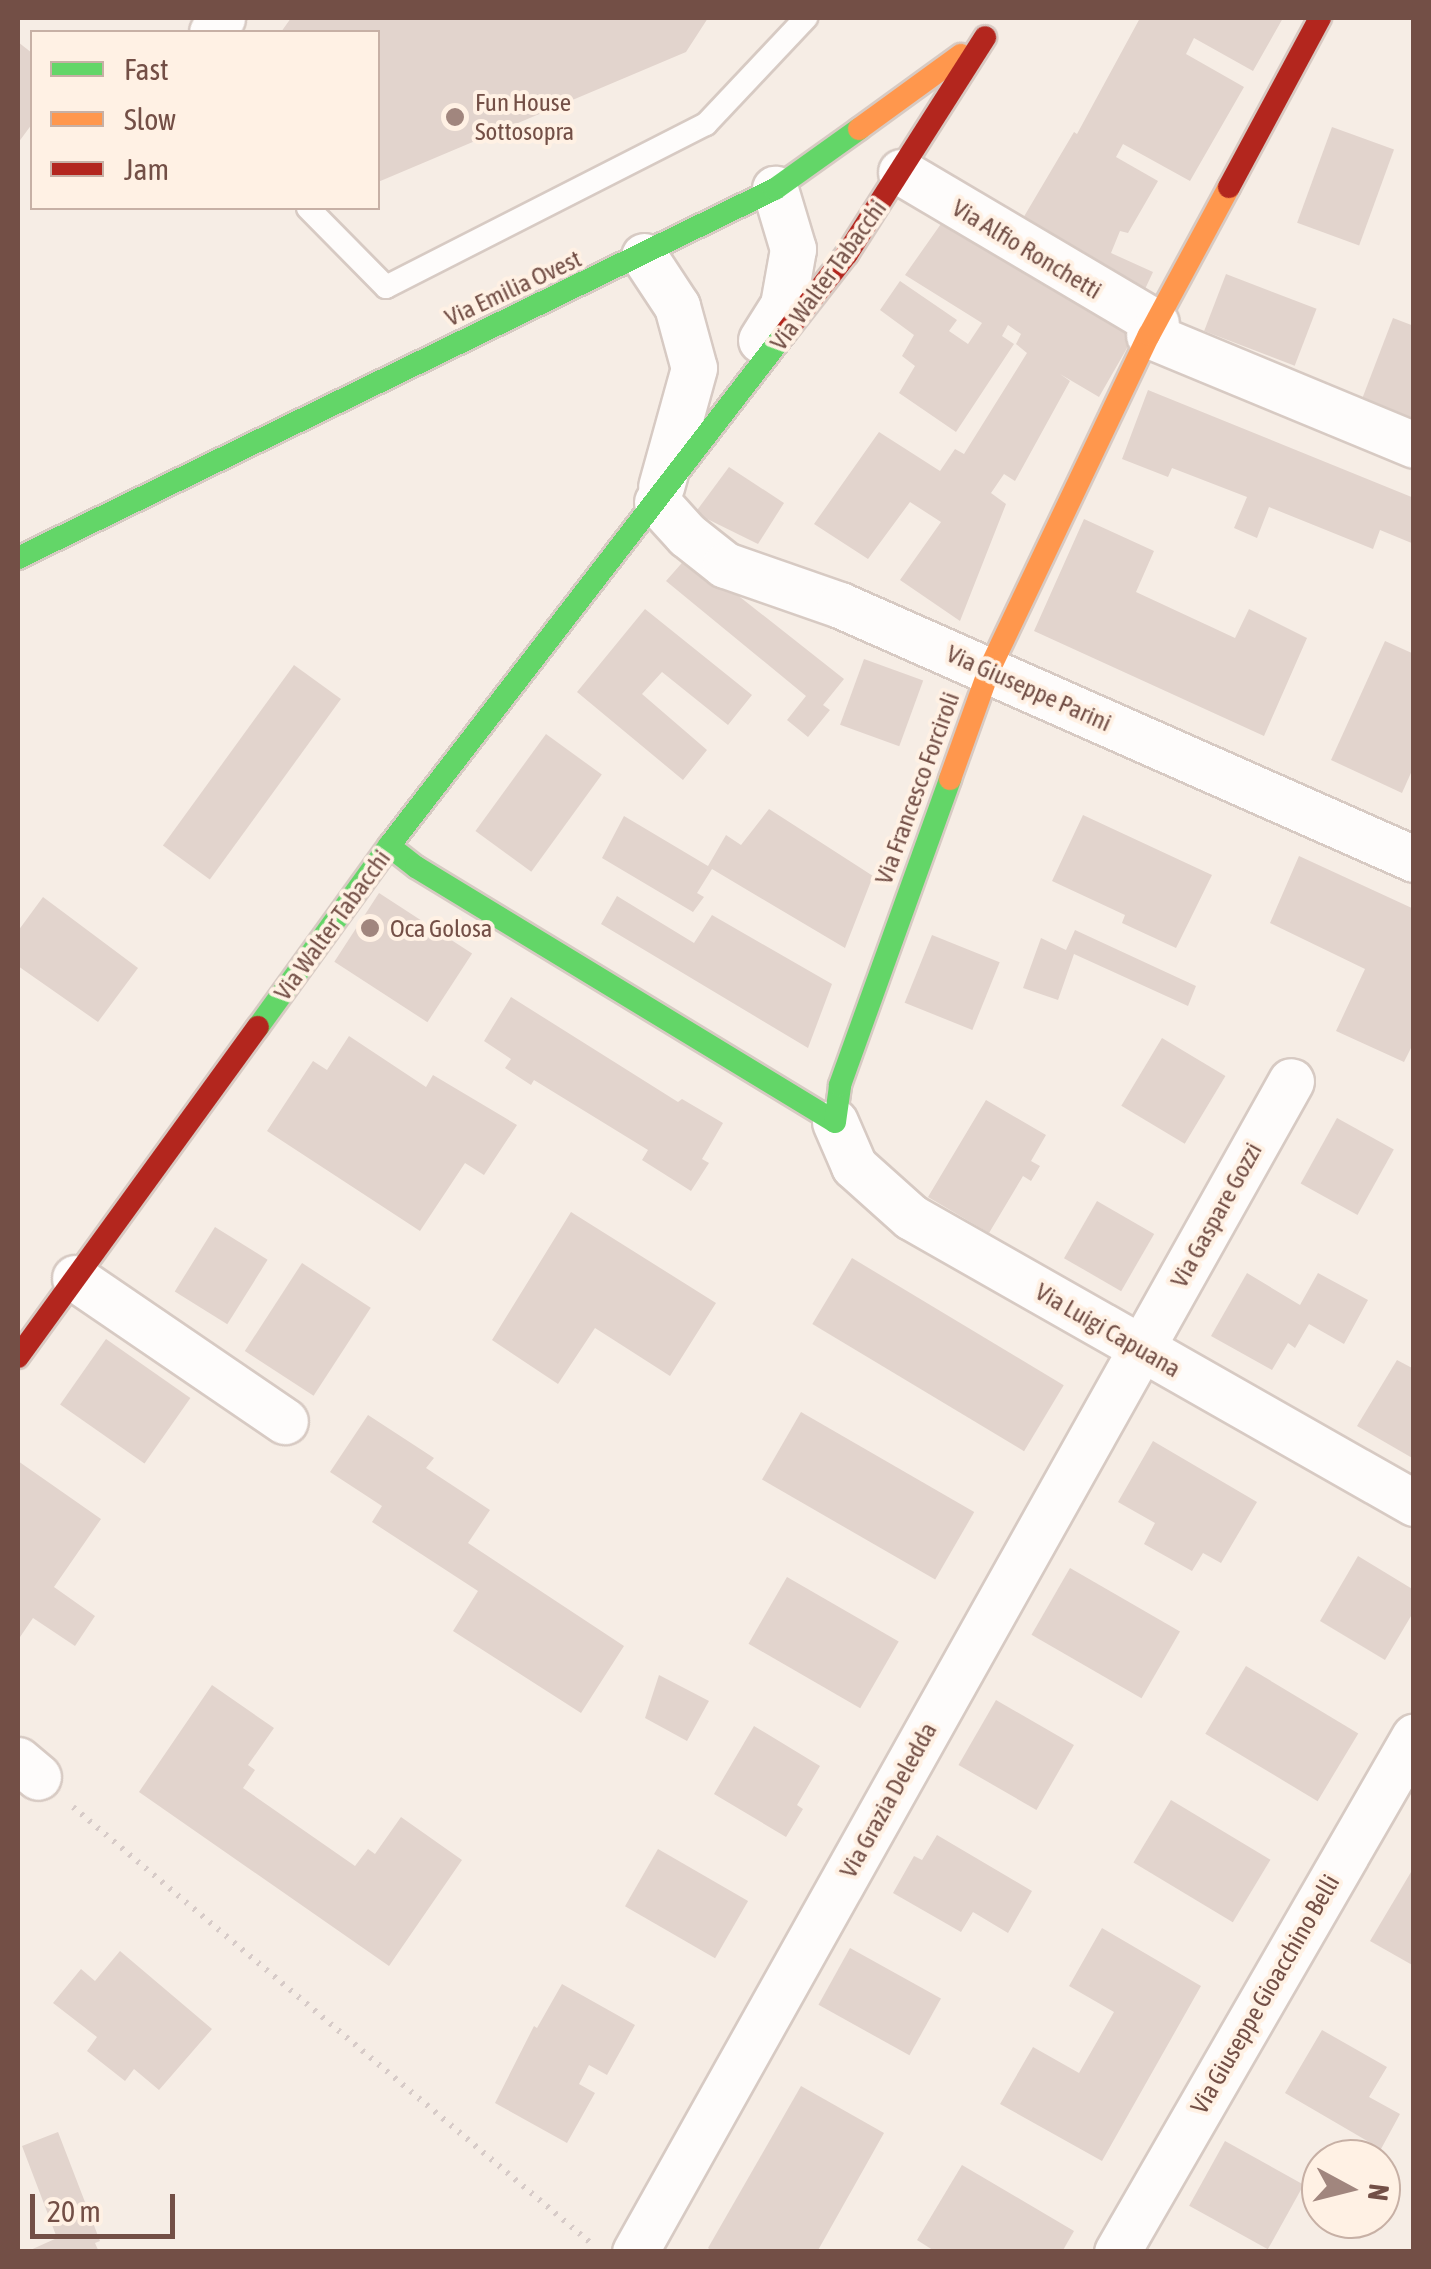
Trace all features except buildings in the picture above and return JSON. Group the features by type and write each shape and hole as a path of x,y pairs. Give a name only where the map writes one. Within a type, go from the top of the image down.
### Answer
{"street":[{"name":"Via Emilia Ovest","path":"18,558 776,190 985,37 999,18"},
{"name":"Via Francesco Forciroli","path":"835,1122 840,1086 989,670 1152,329 1320,18"},
{"name":"Via Walter Tabacchi","path":"18,1357 390,846 847,254 985,37"},
{"name":"Via Alfio Ronchetti","path":"901,172 1152,329 1414,445"},
{"name":"Via Walter Tabacchi","path":"657,502 783,306 792,248 776,190"},
{"name":"Via Walter Tabacchi","path":"644,256 677,306 694,368 657,502"},
{"name":"Via Giuseppe Parini","path":"657,502 687,536 725,564 840,605 1414,859"},
{"path":"390,846 416,866 835,1122"},
{"name":"Via Gaspare Gozzi","path":"1141,1348 1291,1081"},
{"name":"Via Luigi Capuana","path":"835,1122 854,1166 910,1217 1414,1503"},
{"path":"75,1278 285,1421"},
{"name":"Via Grazia Deledda","path":"635,2252 1141,1348"},
{"name":"Via Giuseppe Gioacchino Belli","path":"1117,2252 1414,1737"}],"lane":[{"path":"310,210 386,287 706,124 806,18"}],"path":[{"path":"28,1768 600,2252"}],"traffic: fast":[{"path":"18,558 775,189 859,129"},
{"path":"258,1027 389,846 786,332"},
{"path":"389,846 416,867 835,1122 840,1085 950,779"}],"traffic: slow":[{"path":"859,129 961,55"},
{"path":"950,779 989,670 1149,335 1229,187"}],"traffic: jam":[{"path":"1229,187 1320,18"},
{"path":"786,332 847,254 985,37"},
{"path":"18,1357 258,1027"}],"place":[{"name":"Fun House Sottosopra","path":"455,117"},
{"name":"Oca Golosa","path":"370,928"}]}
